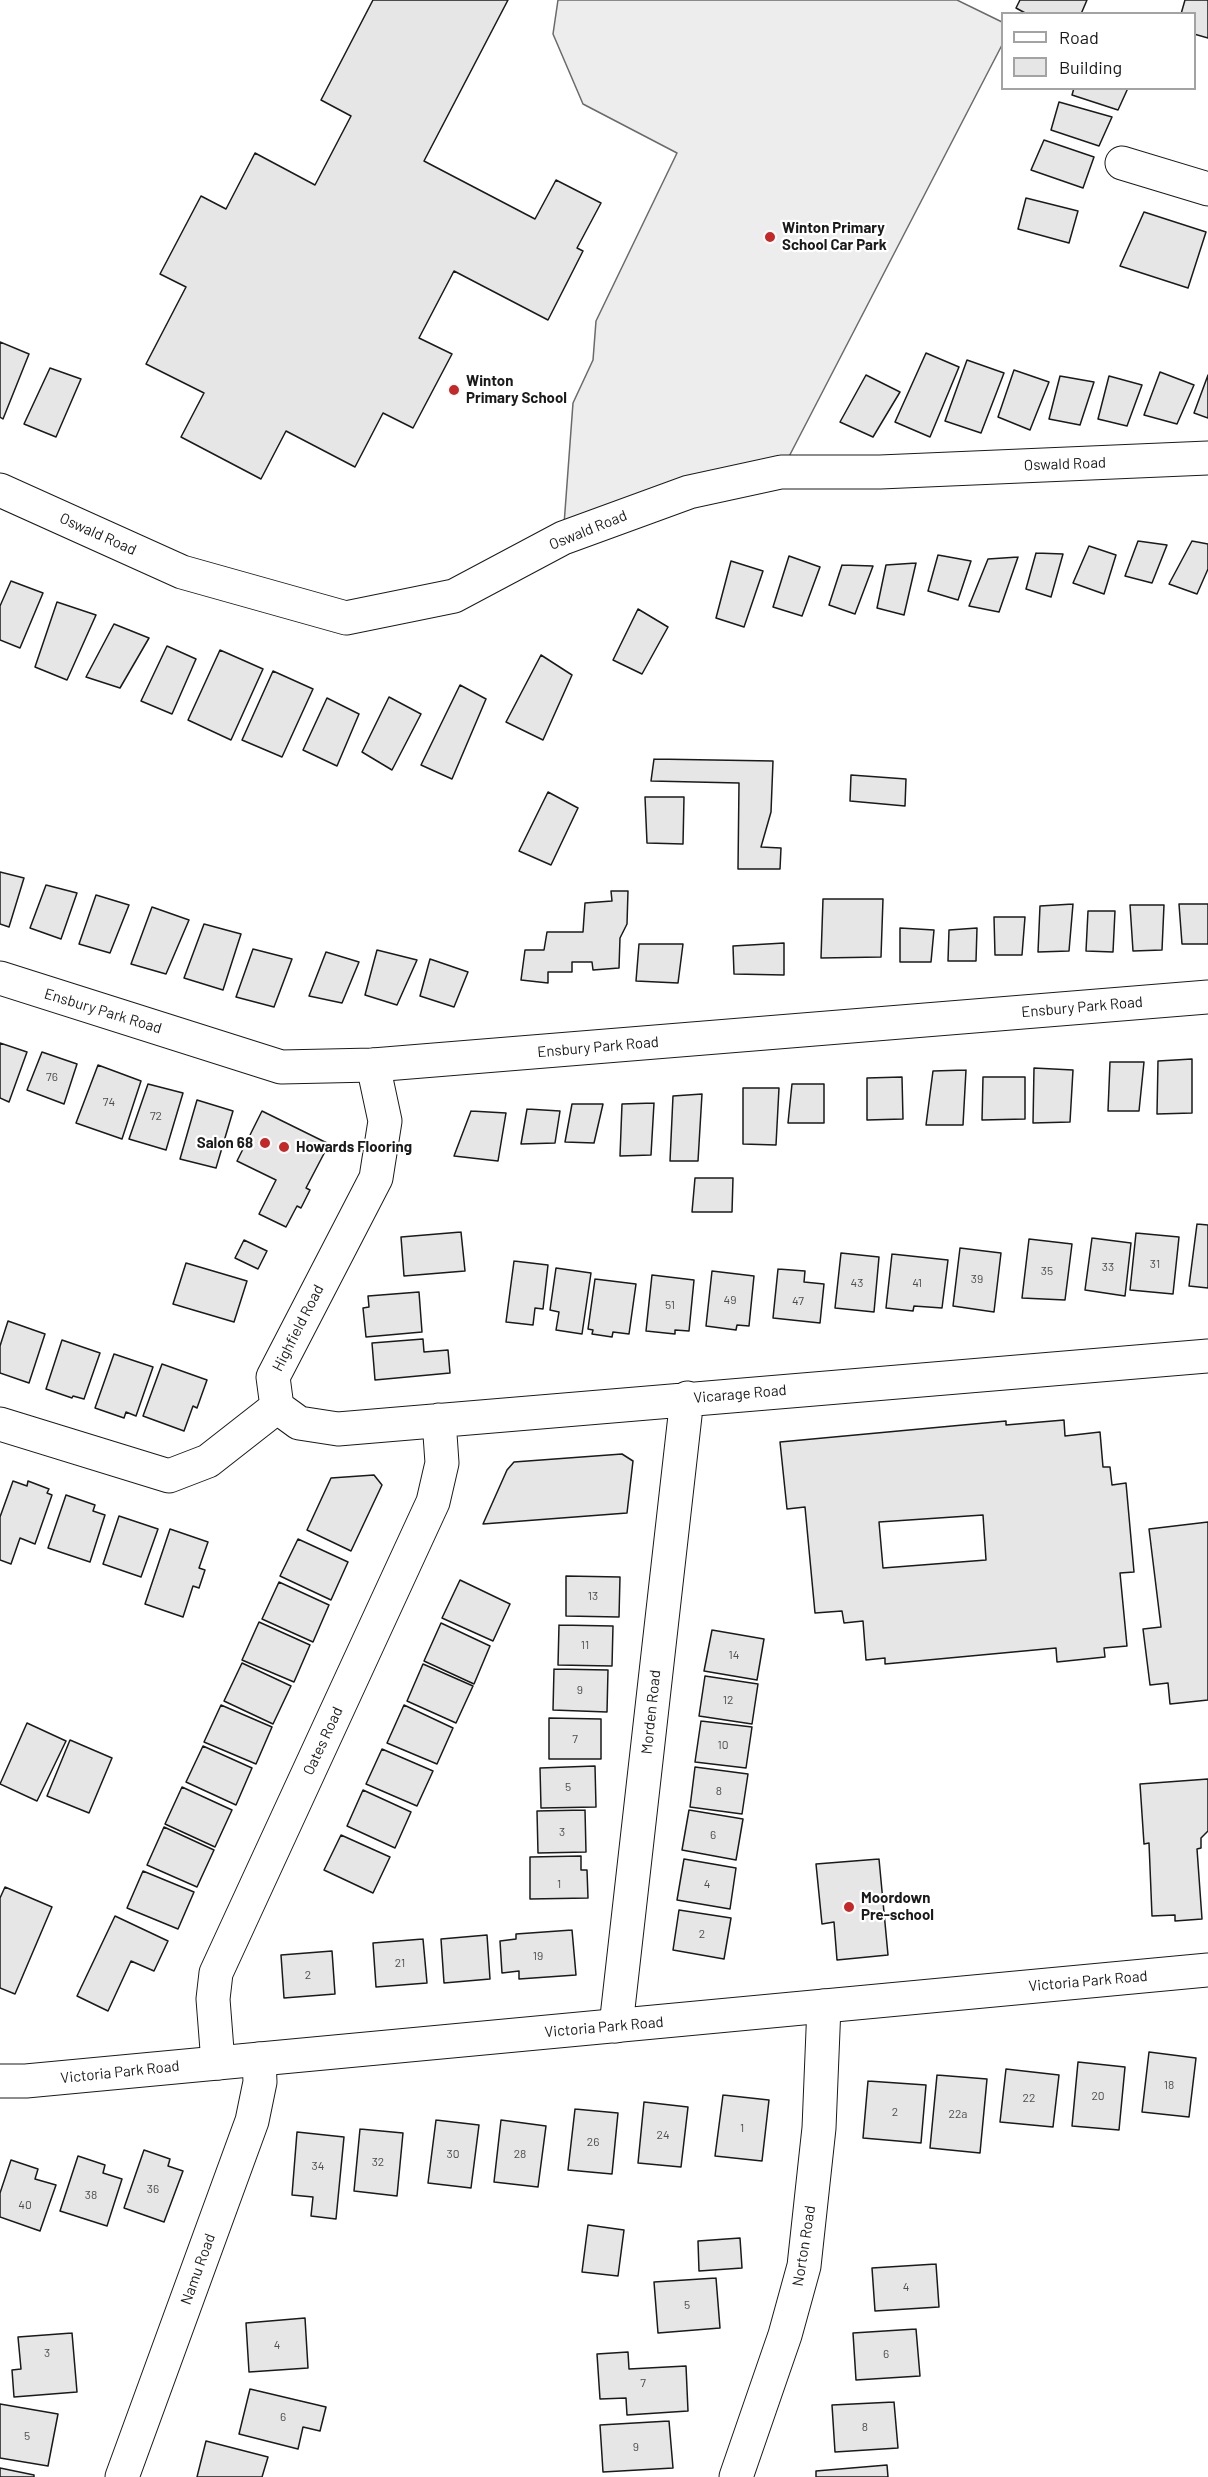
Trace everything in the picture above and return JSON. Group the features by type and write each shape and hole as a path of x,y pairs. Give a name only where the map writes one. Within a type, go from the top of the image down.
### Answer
{"street":[{"path":"1122,163 1208,189"},
{"name":"Oswald Road","path":"0,490 182,572 346,618 454,596 563,538 689,492 781,472 880,472 1208,458"},
{"name":"Ensbury Park Road","path":"0,978 281,1067 373,1065 1208,997"},
{"name":"Highfield Road","path":"277,1407 273,1377 376,1178 385,1121 373,1065"},
{"name":"Vicarage Road","path":"277,1407 299,1423 338,1429 1208,1356"},
{"name":"Morden Road","path":"616,2026 687,1398"},
{"path":"0,1424 169,1476 208,1461 277,1407"},
{"name":"Oates Road","path":"218,2063 213,1999 216,1973 433,1502 442,1463 439,1420"},
{"name":"Victoria Park Road","path":"0,2081 26,2081 1208,1970"},
{"name":"Norton Road","path":"736,2477 785,2335 804,2266 819,2128 824,2006"},
{"name":"Namu Road","path":"123,2477 252,2121 260,2082 259,2059"}],"shaded area":[{"name":"Winton Primary School Car Park","path":"558,0 957,0 1001,22 1001,47 781,472 563,538 573,403 593,360 596,321 677,153 583,104 553,34"}],"building":[{"path":"373,0 508,0 424,161 535,219 556,180 601,203 577,248 583,251 548,320 454,271 419,338 452,354 413,428 383,413 355,467 286,431 261,479 181,437 204,393 146,364 186,287 160,274 201,196 226,209 255,153 315,185 351,116 321,100"},
{"path":"1020,0 1087,0 1082,12 1023,12 1016,8"},
{"path":"1185,0 1208,0 1208,38 1196,35 1196,12 1182,12"},
{"path":"1073,90 1127,90 1118,110 1072,95"},
{"path":"1059,102 1112,117 1099,146 1051,130"},
{"path":"1044,140 1094,157 1083,188 1031,170"},
{"path":"1026,198 1078,211 1069,243 1018,229"},
{"path":"1144,212 1206,232 1188,288 1120,266"},
{"path":"0,342 29,354 3,419 0,417"},
{"path":"926,353 959,367 930,437 895,422"},
{"path":"967,360 1004,373 981,433 945,421"},
{"path":"50,368 81,379 56,437 24,424"},
{"path":"1014,370 1049,382 1030,430 998,417"},
{"path":"1160,372 1194,385 1177,424 1144,415"},
{"path":"866,375 900,392 873,437 840,422"},
{"path":"1208,375 1208,418 1194,413"},
{"path":"1060,376 1094,382 1080,425 1049,419"},
{"path":"1109,376 1142,385 1127,426 1098,419"},
{"path":"1138,541 1167,545 1152,583 1125,576"},
{"path":"1192,541 1208,544 1208,569 1197,594 1169,584"},
{"path":"1089,546 1116,555 1104,594 1073,583"},
{"path":"1036,553 1063,554 1051,597 1026,589"},
{"path":"938,555 971,561 958,600 928,591"},
{"path":"789,556 820,567 802,616 773,607"},
{"path":"1018,557 999,612 969,606 988,559"},
{"path":"731,561 763,571 744,627 716,618"},
{"path":"916,563 904,615 877,608 886,565"},
{"path":"842,565 873,566 855,614 829,605"},
{"path":"11,581 43,593 20,648 0,640 0,606"},
{"path":"57,602 96,615 67,680 35,667"},
{"path":"638,609 668,627 642,674 613,660"},
{"path":"114,624 149,638 120,688 86,677"},
{"path":"167,646 196,659 172,714 141,701"},
{"path":"220,650 263,669 231,740 188,720"},
{"path":"541,655 572,675 543,740 506,722"},
{"path":"273,671 313,689 282,757 242,740"},
{"path":"460,685 486,699 452,779 421,765"},
{"path":"389,697 421,714 392,770 362,752"},
{"path":"327,698 359,714 337,766 303,750"},
{"path":"654,759 773,761 771,812 761,847 781,848 780,869 738,869 739,783 651,781"},
{"path":"851,775 906,779 905,806 850,801"},
{"path":"548,792 578,808 551,865 519,851"},
{"path":"645,797 684,797 683,844 647,843"},
{"path":"0,872 24,878 9,927 0,924"},
{"path":"46,885 77,893 61,939 30,928"},
{"path":"611,891 628,891 627,924 620,938 619,968 593,970 592,962 572,962 572,972 548,972 548,983 521,980 525,950 544,950 547,932 583,932 585,903 612,901"},
{"path":"96,895 129,905 110,953 79,944"},
{"path":"823,899 883,899 881,957 821,958"},
{"path":"1073,904 1069,951 1038,952 1040,906"},
{"path":"1179,904 1208,904 1208,944 1182,944"},
{"path":"1130,905 1164,905 1162,950 1133,951"},
{"path":"152,907 189,920 166,974 131,964"},
{"path":"1088,911 1115,911 1113,952 1086,951"},
{"path":"994,917 1025,917 1022,955 995,955"},
{"path":"204,924 241,934 223,990 184,978"},
{"path":"900,928 934,930 931,962 900,962"},
{"path":"977,928 976,961 948,961 949,930"},
{"path":"784,943 784,975 734,974 733,946"},
{"path":"639,944 683,944 678,983 636,981"},
{"path":"253,949 292,959 274,1007 236,997"},
{"path":"377,950 417,960 397,1005 365,995"},
{"path":"326,952 359,962 342,1003 309,996"},
{"path":"430,959 468,972 454,1007 420,996"},
{"path":"0,1043 27,1052 9,1102 0,1098"},
{"path":"42,1052 77,1064 64,1104 27,1090"},
{"path":"1192,1059 1192,1113 1157,1114 1158,1061"},
{"path":"1110,1062 1144,1062 1139,1111 1108,1111"},
{"path":"98,1065 141,1081 122,1139 76,1123"},
{"path":"1034,1068 1073,1070 1070,1122 1033,1123"},
{"path":"966,1070 963,1125 926,1125 933,1071"},
{"path":"902,1077 903,1119 867,1120 867,1078"},
{"path":"983,1077 1025,1077 1025,1119 982,1120"},
{"path":"148,1084 183,1093 166,1150 129,1139"},
{"path":"792,1084 824,1084 824,1123 788,1123"},
{"path":"743,1088 779,1088 776,1145 743,1144"},
{"path":"702,1094 698,1161 670,1161 673,1096"},
{"path":"197,1100 233,1111 216,1168 180,1159"},
{"path":"654,1103 651,1155 620,1156 622,1104"},
{"path":"572,1104 603,1104 594,1143 565,1142"},
{"path":"527,1109 560,1111 555,1143 521,1144"},
{"path":"262,1111 329,1144 306,1188 310,1190 301,1208 297,1206 286,1227 259,1214 276,1180 237,1161"},
{"path":"471,1111 506,1113 498,1161 454,1156"},
{"path":"695,1178 733,1178 732,1212 692,1212"},
{"path":"1197,1224 1208,1225 1208,1288 1189,1286"},
{"path":"461,1232 465,1271 404,1276 401,1237"},
{"path":"1136,1233 1179,1237 1173,1294 1130,1290"},
{"path":"1092,1238 1131,1243 1125,1296 1085,1290"},
{"path":"1029,1239 1072,1244 1065,1300 1022,1298"},
{"path":"244,1240 267,1251 258,1269 235,1258"},
{"path":"960,1248 1001,1253 994,1312 953,1306"},
{"path":"841,1253 879,1257 874,1312 835,1308"},
{"path":"892,1254 948,1260 942,1308 914,1306 913,1311 886,1308"},
{"path":"514,1261 548,1265 543,1309 535,1308 533,1325 506,1322"},
{"path":"186,1263 247,1281 234,1322 173,1304"},
{"path":"556,1268 591,1273 582,1334 556,1330 559,1312 550,1310"},
{"path":"778,1269 805,1271 804,1282 824,1284 820,1323 773,1318"},
{"path":"712,1271 754,1276 749,1326 737,1325 736,1330 706,1326"},
{"path":"652,1275 694,1280 689,1331 675,1330 675,1334 646,1331"},
{"path":"595,1279 636,1284 629,1334 613,1332 612,1337 592,1334 593,1330 588,1329"},
{"path":"419,1292 422,1332 366,1337 363,1308 369,1307 368,1296"},
{"path":"8,1321 45,1334 29,1383 0,1373 0,1346"},
{"path":"423,1339 424,1352 448,1350 450,1373 375,1380 372,1343"},
{"path":"62,1340 100,1353 84,1399 73,1396 72,1398 46,1389"},
{"path":"114,1354 153,1367 136,1416 126,1412 124,1418 95,1408"},
{"path":"162,1364 207,1380 197,1408 193,1406 184,1431 143,1416"},
{"path":"1064,1420 1065,1436 1100,1432 1103,1467 1110,1467 1112,1485 1126,1483 1134,1572 1120,1573 1127,1646 1104,1648 1105,1657 1057,1662 1056,1648 885,1664 885,1658 866,1660 863,1621 844,1623 842,1611 815,1613 805,1507 787,1509 780,1442 1006,1421 1006,1425","holes":["983,1515 986,1560 883,1568 879,1522"]},
{"path":"622,1454 633,1461 627,1513 483,1524 507,1470 514,1462"},
{"path":"374,1475 382,1485 351,1551 307,1530 331,1478"},
{"path":"13,1481 27,1486 28,1481 49,1489 47,1493 52,1495 35,1544 20,1538 11,1564 0,1560 0,1517"},
{"path":"66,1495 95,1505 93,1511 105,1515 90,1562 48,1548"},
{"path":"119,1516 158,1529 141,1577 103,1564"},
{"path":"1208,1522 1208,1700 1170,1704 1168,1683 1150,1685 1143,1629 1161,1627 1149,1529"},
{"path":"170,1529 208,1542 199,1568 205,1570 199,1588 193,1586 183,1617 145,1604"},
{"path":"298,1539 348,1562 331,1600 280,1576"},
{"path":"566,1576 620,1577 619,1617 566,1616"},
{"path":"460,1580 510,1604 493,1641 442,1618"},
{"path":"279,1582 329,1605 313,1642 262,1619"},
{"path":"259,1622 310,1645 294,1682 242,1660"},
{"path":"441,1623 490,1646 474,1684 424,1661"},
{"path":"559,1625 613,1626 612,1666 558,1665"},
{"path":"712,1630 764,1639 757,1680 704,1671"},
{"path":"242,1663 291,1686 273,1724 224,1701"},
{"path":"423,1664 473,1686 456,1723 407,1701"},
{"path":"554,1669 608,1670 607,1712 553,1710"},
{"path":"705,1676 758,1684 752,1724 699,1716"},
{"path":"221,1705 272,1727 256,1764 204,1742"},
{"path":"404,1705 453,1728 437,1764 387,1743"},
{"path":"549,1718 601,1719 601,1759 549,1759"},
{"path":"701,1721 752,1727 746,1768 695,1762"},
{"path":"27,1723 66,1741 37,1801 0,1784"},
{"path":"70,1740 112,1758 89,1813 47,1796"},
{"path":"203,1746 252,1768 236,1805 186,1782"},
{"path":"382,1749 433,1771 417,1806 366,1784"},
{"path":"595,1766 596,1807 541,1808 540,1768"},
{"path":"695,1767 748,1774 742,1814 690,1807"},
{"path":"1208,1779 1208,1831 1201,1838 1201,1848 1197,1849 1202,1919 1175,1921 1175,1915 1152,1916 1149,1843 1144,1844 1140,1784"},
{"path":"182,1787 232,1810 215,1847 165,1824"},
{"path":"363,1790 411,1812 395,1848 347,1826"},
{"path":"585,1810 586,1852 538,1853 537,1811"},
{"path":"689,1810 743,1819 736,1860 682,1850"},
{"path":"164,1827 214,1850 197,1887 147,1865"},
{"path":"341,1835 390,1857 373,1893 324,1870"},
{"path":"581,1856 581,1870 587,1870 588,1898 530,1899 530,1857"},
{"path":"684,1859 736,1868 730,1909 677,1900"},
{"path":"879,1859 888,1955 837,1960 834,1922 822,1924 816,1864"},
{"path":"143,1871 194,1892 178,1929 127,1908"},
{"path":"5,1887 52,1907 15,1994 0,1988 0,1898"},
{"path":"679,1910 731,1918 724,1959 673,1950"},
{"path":"115,1916 168,1941 154,1971 131,1961 108,2011 77,1996"},
{"path":"572,1930 576,1975 519,1979 519,1971 502,1973 500,1941 516,1939 516,1934"},
{"path":"487,1935 490,1979 444,1983 441,1939"},
{"path":"423,1939 427,1983 376,1987 373,1943"},
{"path":"332,1951 335,1994 284,1998 281,1955"},
{"path":"1149,2052 1196,2058 1189,2117 1142,2112"},
{"path":"1078,2062 1125,2067 1119,2130 1072,2126"},
{"path":"1006,2069 1059,2075 1053,2127 1000,2122"},
{"path":"937,2075 987,2079 980,2153 930,2148"},
{"path":"868,2081 926,2085 921,2143 863,2138"},
{"path":"723,2095 769,2100 762,2161 715,2156"},
{"path":"644,2102 688,2107 681,2167 638,2163"},
{"path":"575,2109 618,2113 612,2174 568,2170"},
{"path":"436,2120 479,2125 471,2188 428,2183"},
{"path":"501,2120 546,2126 538,2187 494,2182"},
{"path":"360,2129 403,2133 397,2196 354,2191"},
{"path":"297,2132 344,2137 336,2219 311,2216 313,2197 292,2195"},
{"path":"144,2150 170,2159 168,2166 183,2171 164,2222 124,2208"},
{"path":"78,2156 105,2165 103,2173 122,2179 107,2226 60,2211"},
{"path":"11,2160 38,2169 35,2179 56,2185 40,2231 0,2217 0,2193"},
{"path":"588,2225 624,2230 618,2276 582,2272"},
{"path":"740,2238 742,2268 699,2271 698,2241"},
{"path":"936,2264 939,2307 875,2311 872,2268"},
{"path":"716,2278 720,2328 658,2333 654,2282"},
{"path":"305,2318 308,2368 249,2372 246,2323"},
{"path":"916,2329 920,2376 856,2380 853,2333"},
{"path":"72,2333 77,2392 14,2397 12,2370 21,2369 18,2337"},
{"path":"628,2352 629,2369 686,2366 688,2411 627,2415 626,2398 600,2399 597,2354"},
{"path":"250,2389 326,2407 320,2431 303,2427 298,2449 239,2434"},
{"path":"894,2402 898,2448 835,2452 832,2405"},
{"path":"0,2404 58,2414 48,2466 0,2458"},
{"path":"669,2421 673,2468 603,2472 600,2425"},
{"path":"206,2441 268,2457 262,2477 197,2477"},
{"path":"887,2465 888,2477 816,2477 816,2471"},
{"path":"0,2468 34,2475 34,2477 0,2477"}],"place":[{"name":"Winton Primary School Car Park","path":"770,237"},
{"name":"Winton Primary School","path":"454,390"},
{"name":"Salon 68","path":"265,1143"},
{"name":"Howards Flooring","path":"284,1147"},
{"name":"Moordown Pre-school","path":"849,1907"}]}
